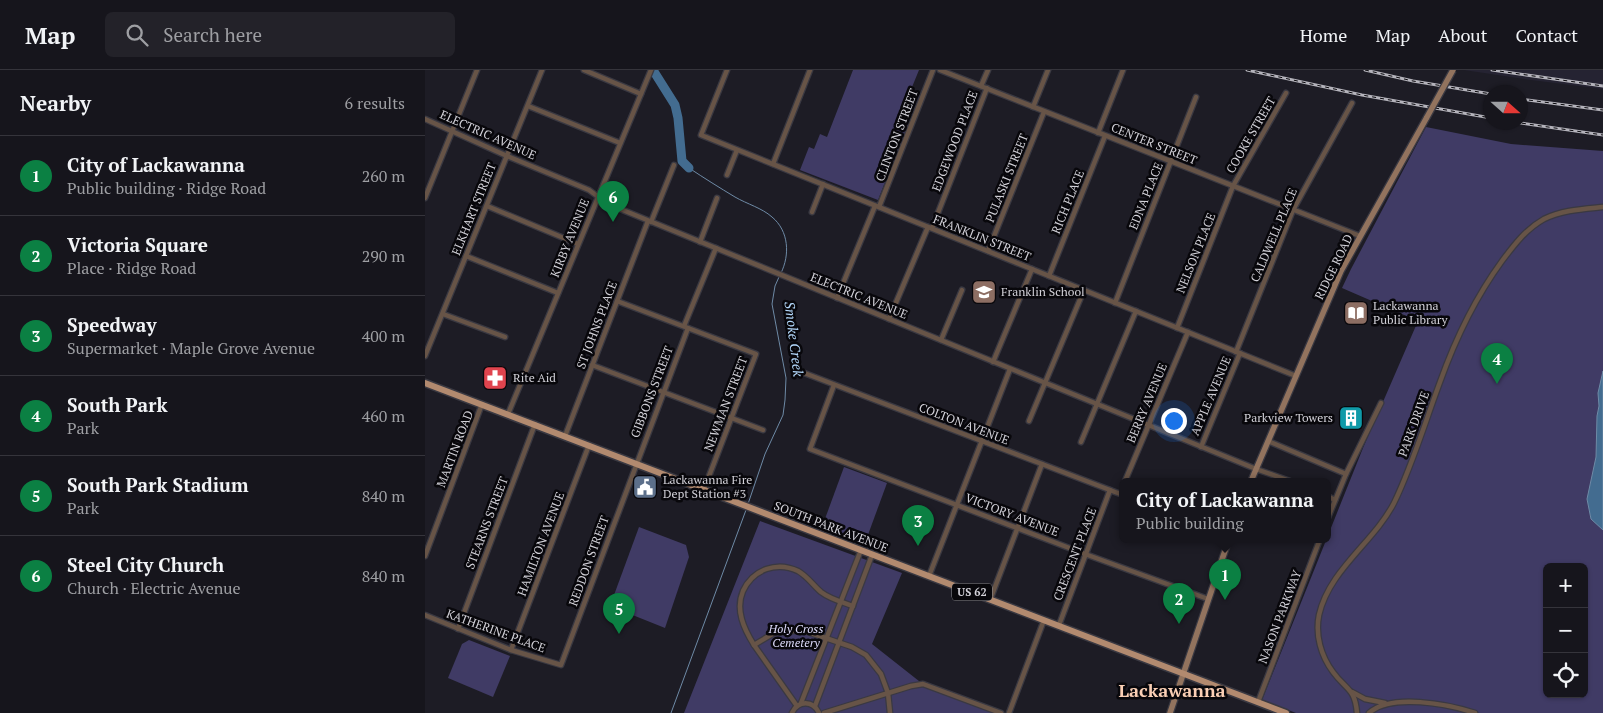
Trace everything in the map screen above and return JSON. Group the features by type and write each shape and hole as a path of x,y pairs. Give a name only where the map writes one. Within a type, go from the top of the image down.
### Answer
{"main road":[{"name":"RIDGE ROAD","path":"1252,478 1341,271 1453,70"},
{"name":"SOUTH PARK AVENUE","path":"425,382 1286,713"},
{"path":"1170,713 1228,543"}],"street":[{"path":"425,198 477,70"},
{"name":"ELKHART STREET","path":"425,356 542,70"},
{"path":"583,70 641,94"},
{"name":"KIRBY AVENUE","path":"509,414 651,70"},
{"name":"FRANKLIN STREET","path":"727,70 701,135 1296,376"},
{"path":"773,164 810,70"},
{"name":"CLINTON STREET","path":"837,298 933,70"},
{"name":"CENTER STREET","path":"940,70 1360,236"},
{"name":"EDGEWOOD PLACE","path":"889,319 930,228 984,87 988,70"},
{"path":"1033,107 1048,70"},
{"path":"1098,133 1123,70"},
{"name":"COOKE STREET","path":"1233,186 1286,93"},
{"name":"EDNA PLACE","path":"1115,303 1196,97"},
{"name":"CALDWELL PLACE","path":"1238,353 1293,210 1352,102"},
{"path":"528,106 620,143"},
{"name":"PULASKI STREET","path":"989,251 1044,112"},
{"name":"ELECTRIC AVENUE","path":"425,119 589,190 608,204 1282,478"},
{"name":"RICH PLACE","path":"1049,276 1105,136"},
{"path":"727,175 737,150"},
{"name":"ST JOHNS PLACE","path":"565,436 617,301 674,165"},
{"path":"812,212 823,184"},
{"name":"NELSON PLACE","path":"1177,328 1233,186"},
{"path":"700,242 717,198"},
{"path":"487,206 578,244"},
{"name":"PARK DRIVE","path":"1475,713 1433,702 1385,703 1365,699 1352,692 1332,672 1321,649 1318,625 1322,605 1331,587 1385,519 1393,504 1412,462 1448,359 1469,314 1497,268 1519,239 1533,226 1557,214 1603,206"},
{"name":"GIBBONS STREET","path":"636,463 716,248"},
{"path":"466,256 558,293"},
{"path":"993,362 1032,269"},
{"path":"941,340 962,290"},
{"path":"1029,421 1084,290"},
{"path":"617,301 686,327"},
{"path":"1081,442 1136,311"},
{"path":"443,314 505,337"},
{"name":"NEWMAN STREET","path":"686,327 756,354 704,489"},
{"name":"BERRY AVENUE","path":"1126,478 1188,332"},
{"name":"APPLE AVENUE","path":"1201,446 1238,353"},
{"path":"592,365 763,430"},
{"path":"929,576 1010,369"},
{"name":"COLTON AVENUE","path":"799,371 1119,494"},
{"name":"VICTORY AVENUE","path":"834,385 810,448 1085,554 1208,599"},
{"path":"1331,510 1346,474 1381,403"},
{"name":"MARTIN ROAD","path":"425,556 482,404"},
{"name":"STEARNS STREET","path":"458,629 535,424"},
{"path":"1268,441 1346,474"},
{"name":"HAMILTON AVENUE","path":"511,650 589,445"},
{"name":"REDDON STREET","path":"561,665 636,463"},
{"path":"991,600 1043,464"},
{"name":"CRESCENT PLACE","path":"1059,625 1110,490"},
{"path":"1331,498 1335,500"},
{"name":"NASON PARKWAY","path":"1258,702 1318,543"},
{"path":"792,713 799,705 861,550"},
{"path":"815,706 872,555"},
{"path":"799,705 745,631 740,608 744,590 753,577 761,570 772,566 787,567 799,572 821,592 853,606"},
{"name":"KATHERINE PLACE","path":"425,615 511,650 561,665"},
{"path":"1009,713 1044,620"},
{"path":"754,645 774,633 802,630 827,637 866,655 881,674 888,693 890,713"},
{"path":"824,713 923,684 1001,713"},
{"path":"1352,692 1357,713"},
{"path":"799,705 806,702 815,706 819,713"},
{"path":"1369,713 1385,703"}],"shaded area":[{"path":"1464,70 1603,70 1603,89 1531,80"}],"green space":[{"path":"853,70 919,70 910,92 919,96 878,200 800,170 809,147 814,149 820,134 827,137"},
{"path":"1426,127 1511,144 1603,151 1603,713 1296,713 1262,700 1325,543 1331,543 1331,528 1418,321 1342,288"},
{"path":"844,467 887,483 865,543 822,527"},
{"name":"Holy Cross Cemetery","path":"760,521 902,573 872,644 924,685 1001,713 684,713"},
{"path":"639,527 686,545 689,557 665,628 610,606"},
{"path":"469,640 510,656 493,697 448,678 462,644"}],"water":[{"path":"1603,371 1603,530 1591,519 1587,499 1596,457 1598,393"}],"waterway":[{"name":"Smoke Creek","path":"653,70 675,105 682,161 689,168"},
{"name":"Smoke Creek","path":"689,168 735,197 764,211 778,223 785,236 787,251 781,273"},
{"name":"Smoke Creek","path":"748,504 765,454 783,415 786,378 772,304 775,286 779,277"},
{"name":"Smoke Creek","path":"671,713 746,510"}],"railway":[{"path":"1247,70 1362,95 1483,117"},
{"path":"1365,70 1413,81 1483,93"},
{"path":"1492,70 1603,86"},
{"path":"1528,100 1603,110"},
{"path":"1528,124 1603,135"}],"place":[{"name":"Steel City Church","path":"613,222"},
{"name":"Franklin School","path":"984,292"},
{"name":"Lackawanna Public Library","path":"1356,313"},
{"name":"Rite Aid","path":"495,378"},
{"name":"South Park","path":"1497,384"},
{"name":"Parkview Towers","path":"1351,418"},
{"name":"Lackawanna Fire Dept Station #3","path":"645,487"},
{"name":"Speedway","path":"918,546"},
{"name":"City of Lackawanna","path":"1225,600"},
{"name":"Victoria Square","path":"1179,624"},
{"name":"South Park Stadium","path":"619,634"}],"district":[{"name":"Lackawanna","path":"1172,691"}]}
